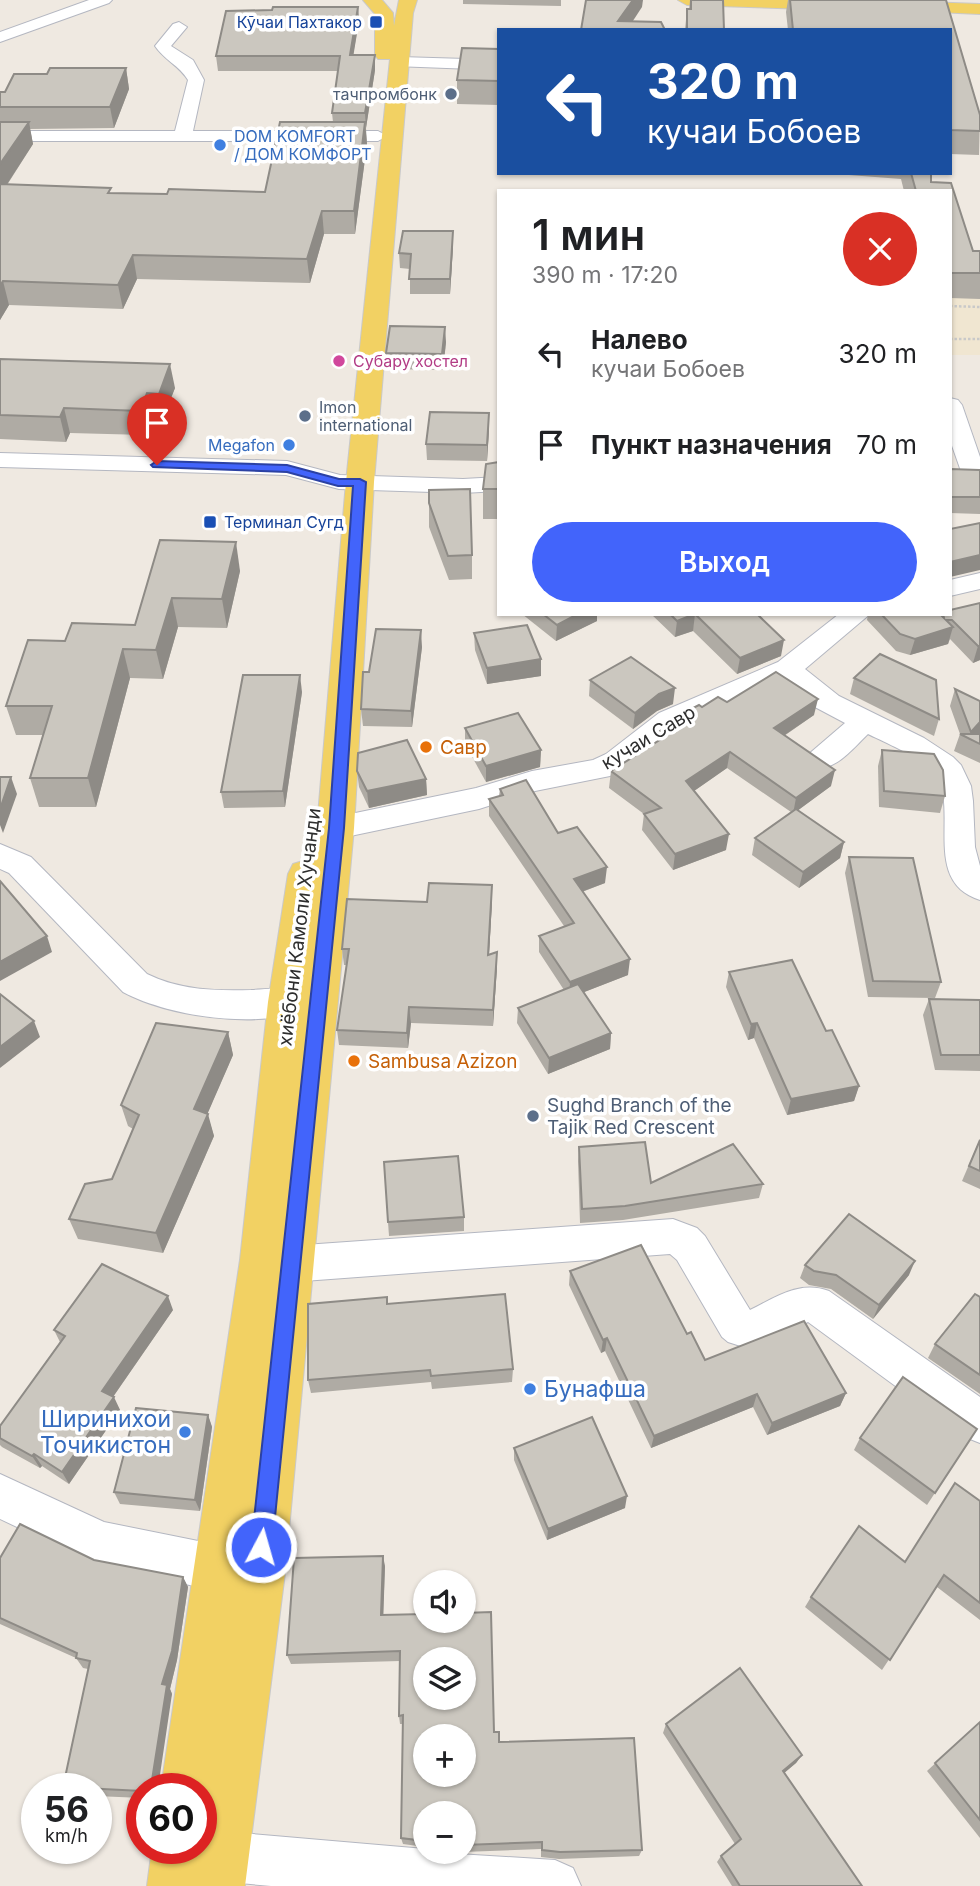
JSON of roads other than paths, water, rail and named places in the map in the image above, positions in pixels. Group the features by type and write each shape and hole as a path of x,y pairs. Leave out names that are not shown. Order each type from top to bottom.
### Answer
{"main road":[{"path":"372,0 384,13 393,62"},
{"path":"378,0 401,0"},
{"path":"198,1869 259,1573 336,828 349,482 393,62 408,0"},
{"path":"687,0 854,5"},
{"path":"882,6 980,9"},
{"name":"хиёбони Камоли Хучанди","path":"191,1773 263,1260 288,1002 312,833 349,482 378,136 393,62"}],"street":[{"path":"0,37 104,0"},
{"path":"179,27 163,46 167,52 187,64 196,80 183,135"},
{"path":"393,62 497,65"},
{"path":"0,136 378,136"},
{"path":"952,413 968,477"},
{"path":"0,460 287,468 349,482 463,486 497,484"},
{"name":"кучаи Савр","path":"336,828 479,798 532,781 599,769 617,761 670,720 688,710 788,668 854,616"},
{"path":"788,668 827,702 934,757 950,771 955,789 961,863 970,879 980,888"},
{"path":"821,760 864,722"},
{"path":"0,855 20,865 135,983 150,993 168,998 246,1004 288,1002"},
{"path":"290,1264 673,1236 683,1240 691,1248 736,1324 742,1329 750,1330 803,1304 815,1304 980,1422"},
{"path":"0,1496 100,1544 218,1568"},
{"path":"198,1869 555,1886"}],"place":[{"name":"Кӯчаи Пахтакор","path":"376,22"},
{"name":"тачпромбонк","path":"451,94"},
{"name":"DOM KOMFORT / ДОМ КОМФОРТ","path":"220,145"},
{"name":"Субару хостел","path":"339,361"},
{"name":"Imon international","path":"305,416"},
{"name":"Megafon","path":"289,445"},
{"name":"Терминал Сугд","path":"210,522"},
{"name":"Савр","path":"426,747"},
{"name":"Sambusa Azizon","path":"354,1061"},
{"name":"Sughd Branch of the Tajik Red Crescent","path":"533,1116"},
{"name":"Бунафша","path":"530,1389"},
{"name":"Ширинихои Точикистон","path":"185,1432"}]}
